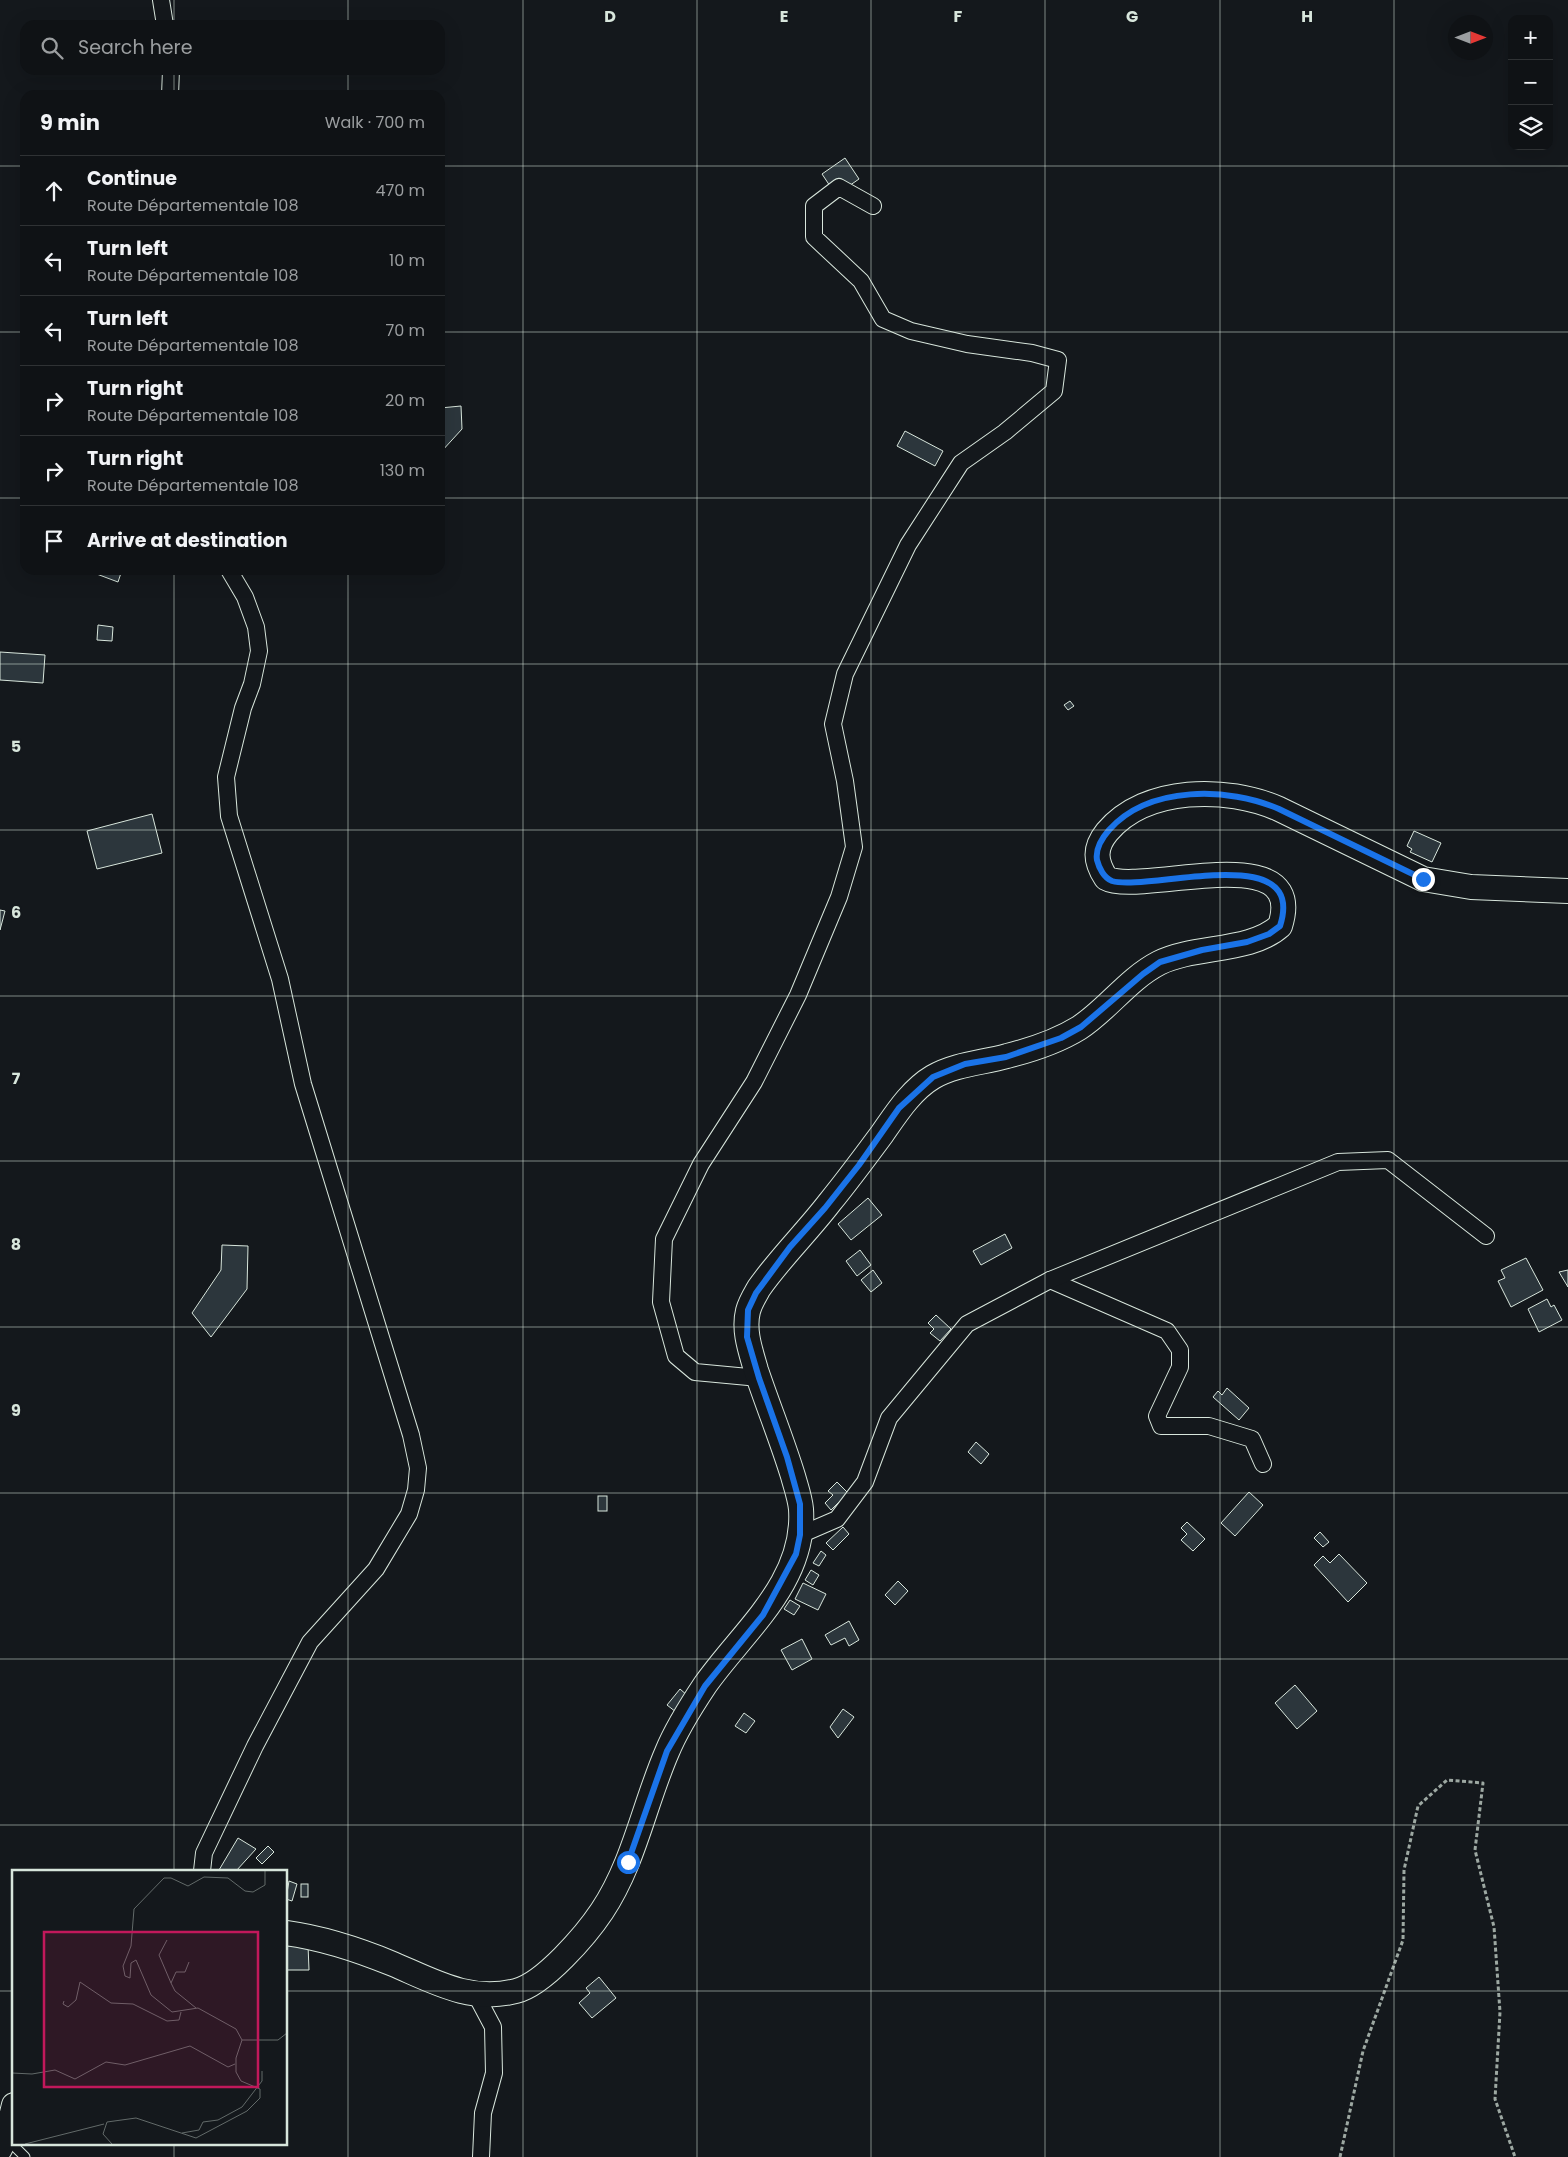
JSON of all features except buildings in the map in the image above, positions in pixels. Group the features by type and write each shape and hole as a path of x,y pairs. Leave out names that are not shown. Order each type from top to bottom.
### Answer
{"main road":[{"path":"288,1933 350,1947 444,1988 476,1995 521,1990 538,1981 584,1935 604,1909 628,1862 667,1751 705,1686 763,1615 796,1554 800,1535 798,1493 751,1352 747,1324 748,1310 756,1293 790,1247 825,1208 853,1172 899,1108 933,1077 965,1064 1006,1057 1061,1038 1081,1027 1143,974 1160,962 1202,950 1247,942 1269,934 1280,926 1284,908 1283,898 1272,885 1255,878 1239,875 1192,875 1121,882 1106,878 1098,862 1098,847 1106,833 1124,817 1144,805 1178,795 1238,796 1263,802 1279,809 1423,879 1471,887 1568,892"},
{"path":"2,2140 12,2111"}],"street":[{"path":"160,0 165,20"},
{"path":"170,90 172,75"},
{"path":"759,1378 695,1372 676,1356 661,1302 664,1240 701,1164 754,1082 798,995 839,897 854,847 845,781 833,724 845,674 908,545 961,463 1005,432 1054,391 1058,360 1032,353 967,344 911,331 883,319 861,281 814,237 814,206 839,187 873,206"},
{"path":"202,1870 204,1853 255,1746 310,1642 376,1569 409,1514 416,1490 418,1468 405,1416 303,1084 280,979 229,816 226,777 243,708 252,684 259,651 254,620 245,597 232,575"},
{"path":"800,1535 837,1519 865,1482 888,1418 967,1324 1050,1280 1338,1162 1388,1160 1486,1236"},
{"path":"1050,1280 1167,1331 1180,1350 1180,1367 1157,1416 1161,1426 1209,1426 1252,1439 1263,1464"},
{"path":"476,1995 493,2027 494,2073 483,2113 481,2157"}],"lane":[{"path":"2,2140 25,2157"}],"path":[{"path":"1340,2157 1363,2050 1403,1940 1404,1870 1418,1806 1446,1780 1483,1783 1475,1850 1494,1927 1500,2012 1495,2099 1515,2157"}],"route":[{"path":"628,1862 667,1751 680,1727 705,1686 763,1615 796,1554 801,1519 798,1493 747,1337 748,1310 756,1293 790,1247 825,1208 859,1165 899,1108 933,1077 965,1064 1006,1057 1061,1038 1081,1027 1143,974 1160,962 1202,950 1247,942 1275,931 1283,920 1283,898 1272,885 1255,878 1239,875 1192,875 1121,882 1110,880 1106,878 1098,862 1098,847 1102,838 1124,817 1144,805 1162,799 1178,795 1238,796 1263,802 1279,809 1423,879"}]}
